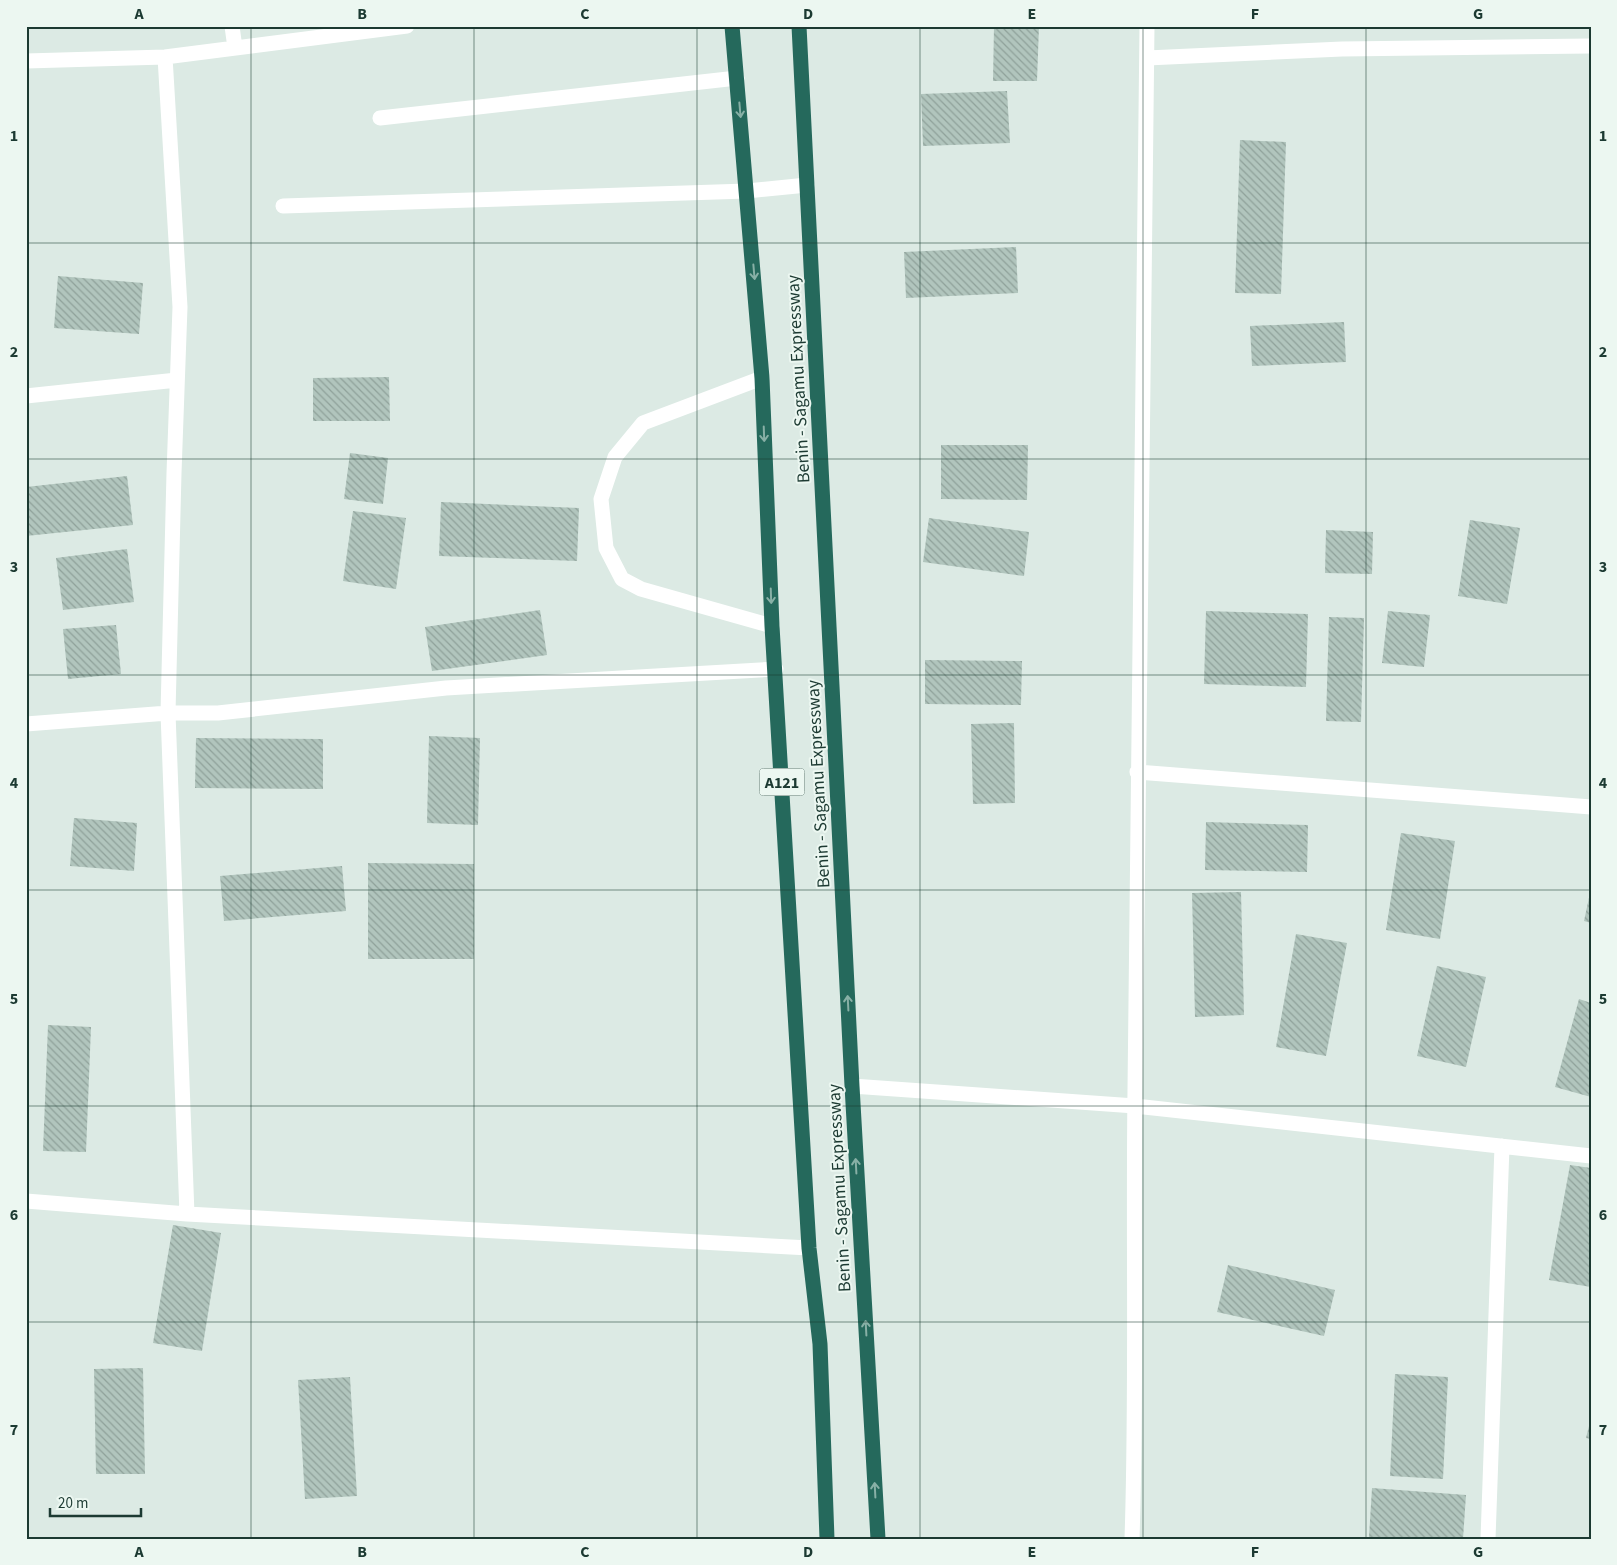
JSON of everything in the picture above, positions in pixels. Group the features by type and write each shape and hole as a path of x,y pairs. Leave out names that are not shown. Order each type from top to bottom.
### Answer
{"highway":[{"name":"A121","path":"732,26 762,378 772,626 809,1248 820,1344 827,1539"},
{"name":"Benin - Sagamu Expressway","path":"799,26 852,1086 878,1539"}],"street":[{"path":"232,26 235,48"},
{"path":"26,61 165,57 407,26"},
{"path":"1132,1539 1135,1444 1137,772 1147,26"},
{"path":"1147,58 1342,49 1591,46"},
{"path":"165,57 180,308 168,713 187,1214"},
{"path":"380,118 737,78"},
{"path":"283,206 747,191 807,185"},
{"path":"762,378 643,423 615,457 601,499 606,548 622,579 641,589 772,626"},
{"path":"26,396 177,380"},
{"path":"26,724 168,713 218,712 446,688 776,669"},
{"path":"1137,772 1591,807"},
{"path":"852,1086 1135,1106 1591,1156"},
{"path":"1488,1539 1502,1146"},
{"path":"26,1201 187,1214 809,1248"}],"building":[{"path":"994,26 1039,26 1037,81 993,81"},
{"path":"1007,91 1010,143 923,146 921,94"},
{"path":"1240,140 1286,142 1281,294 1235,293"},
{"path":"1016,247 1018,293 906,298 904,252"},
{"path":"58,276 143,283 139,334 54,328"},
{"path":"1344,322 1346,362 1252,366 1250,326"},
{"path":"389,377 390,421 313,421 313,378"},
{"path":"941,445 1028,445 1027,500 941,499"},
{"path":"350,453 388,458 383,504 344,499"},
{"path":"127,476 133,525 26,536 26,487"},
{"path":"441,502 579,508 577,561 439,556"},
{"path":"353,511 406,518 396,589 343,581"},
{"path":"929,518 1029,532 1024,576 923,562"},
{"path":"1470,520 1520,528 1507,604 1458,596"},
{"path":"1326,530 1373,532 1372,574 1325,573"},
{"path":"127,549 134,602 63,610 56,558"},
{"path":"540,610 547,655 432,671 425,627"},
{"path":"1206,611 1308,614 1306,687 1204,684"},
{"path":"1388,611 1430,615 1424,667 1382,663"},
{"path":"1329,617 1364,618 1361,722 1326,721"},
{"path":"116,625 121,674 68,679 63,629"},
{"path":"925,660 1022,661 1021,705 925,704"},
{"path":"1014,723 1015,803 973,804 971,724"},
{"path":"429,736 480,738 478,825 427,823"},
{"path":"196,738 323,739 323,789 195,788"},
{"path":"74,818 137,823 134,871 70,866"},
{"path":"1206,822 1308,825 1307,872 1205,870"},
{"path":"1401,833 1455,841 1440,939 1386,930"},
{"path":"368,863 474,864 474,959 368,959"},
{"path":"342,866 346,911 224,921 220,876"},
{"path":"1241,892 1244,1015 1195,1017 1192,893"},
{"path":"1591,893 1591,923 1584,921"},
{"path":"1296,934 1347,943 1326,1056 1276,1047"},
{"path":"1437,966 1486,977 1466,1067 1417,1056"},
{"path":"1579,999 1591,1003 1591,1097 1555,1087"},
{"path":"48,1025 91,1027 86,1152 43,1151"},
{"path":"1570,1165 1591,1168 1591,1287 1549,1280"},
{"path":"173,1225 221,1233 202,1351 153,1343"},
{"path":"1228,1265 1335,1290 1324,1336 1217,1312"},
{"path":"143,1368 145,1474 96,1474 94,1369"},
{"path":"1395,1374 1448,1377 1443,1479 1390,1476"},
{"path":"350,1377 357,1496 305,1499 298,1380"},
{"path":"1591,1422 1591,1439 1586,1438"},
{"path":"1372,1488 1466,1495 1463,1539 1369,1537"}]}
